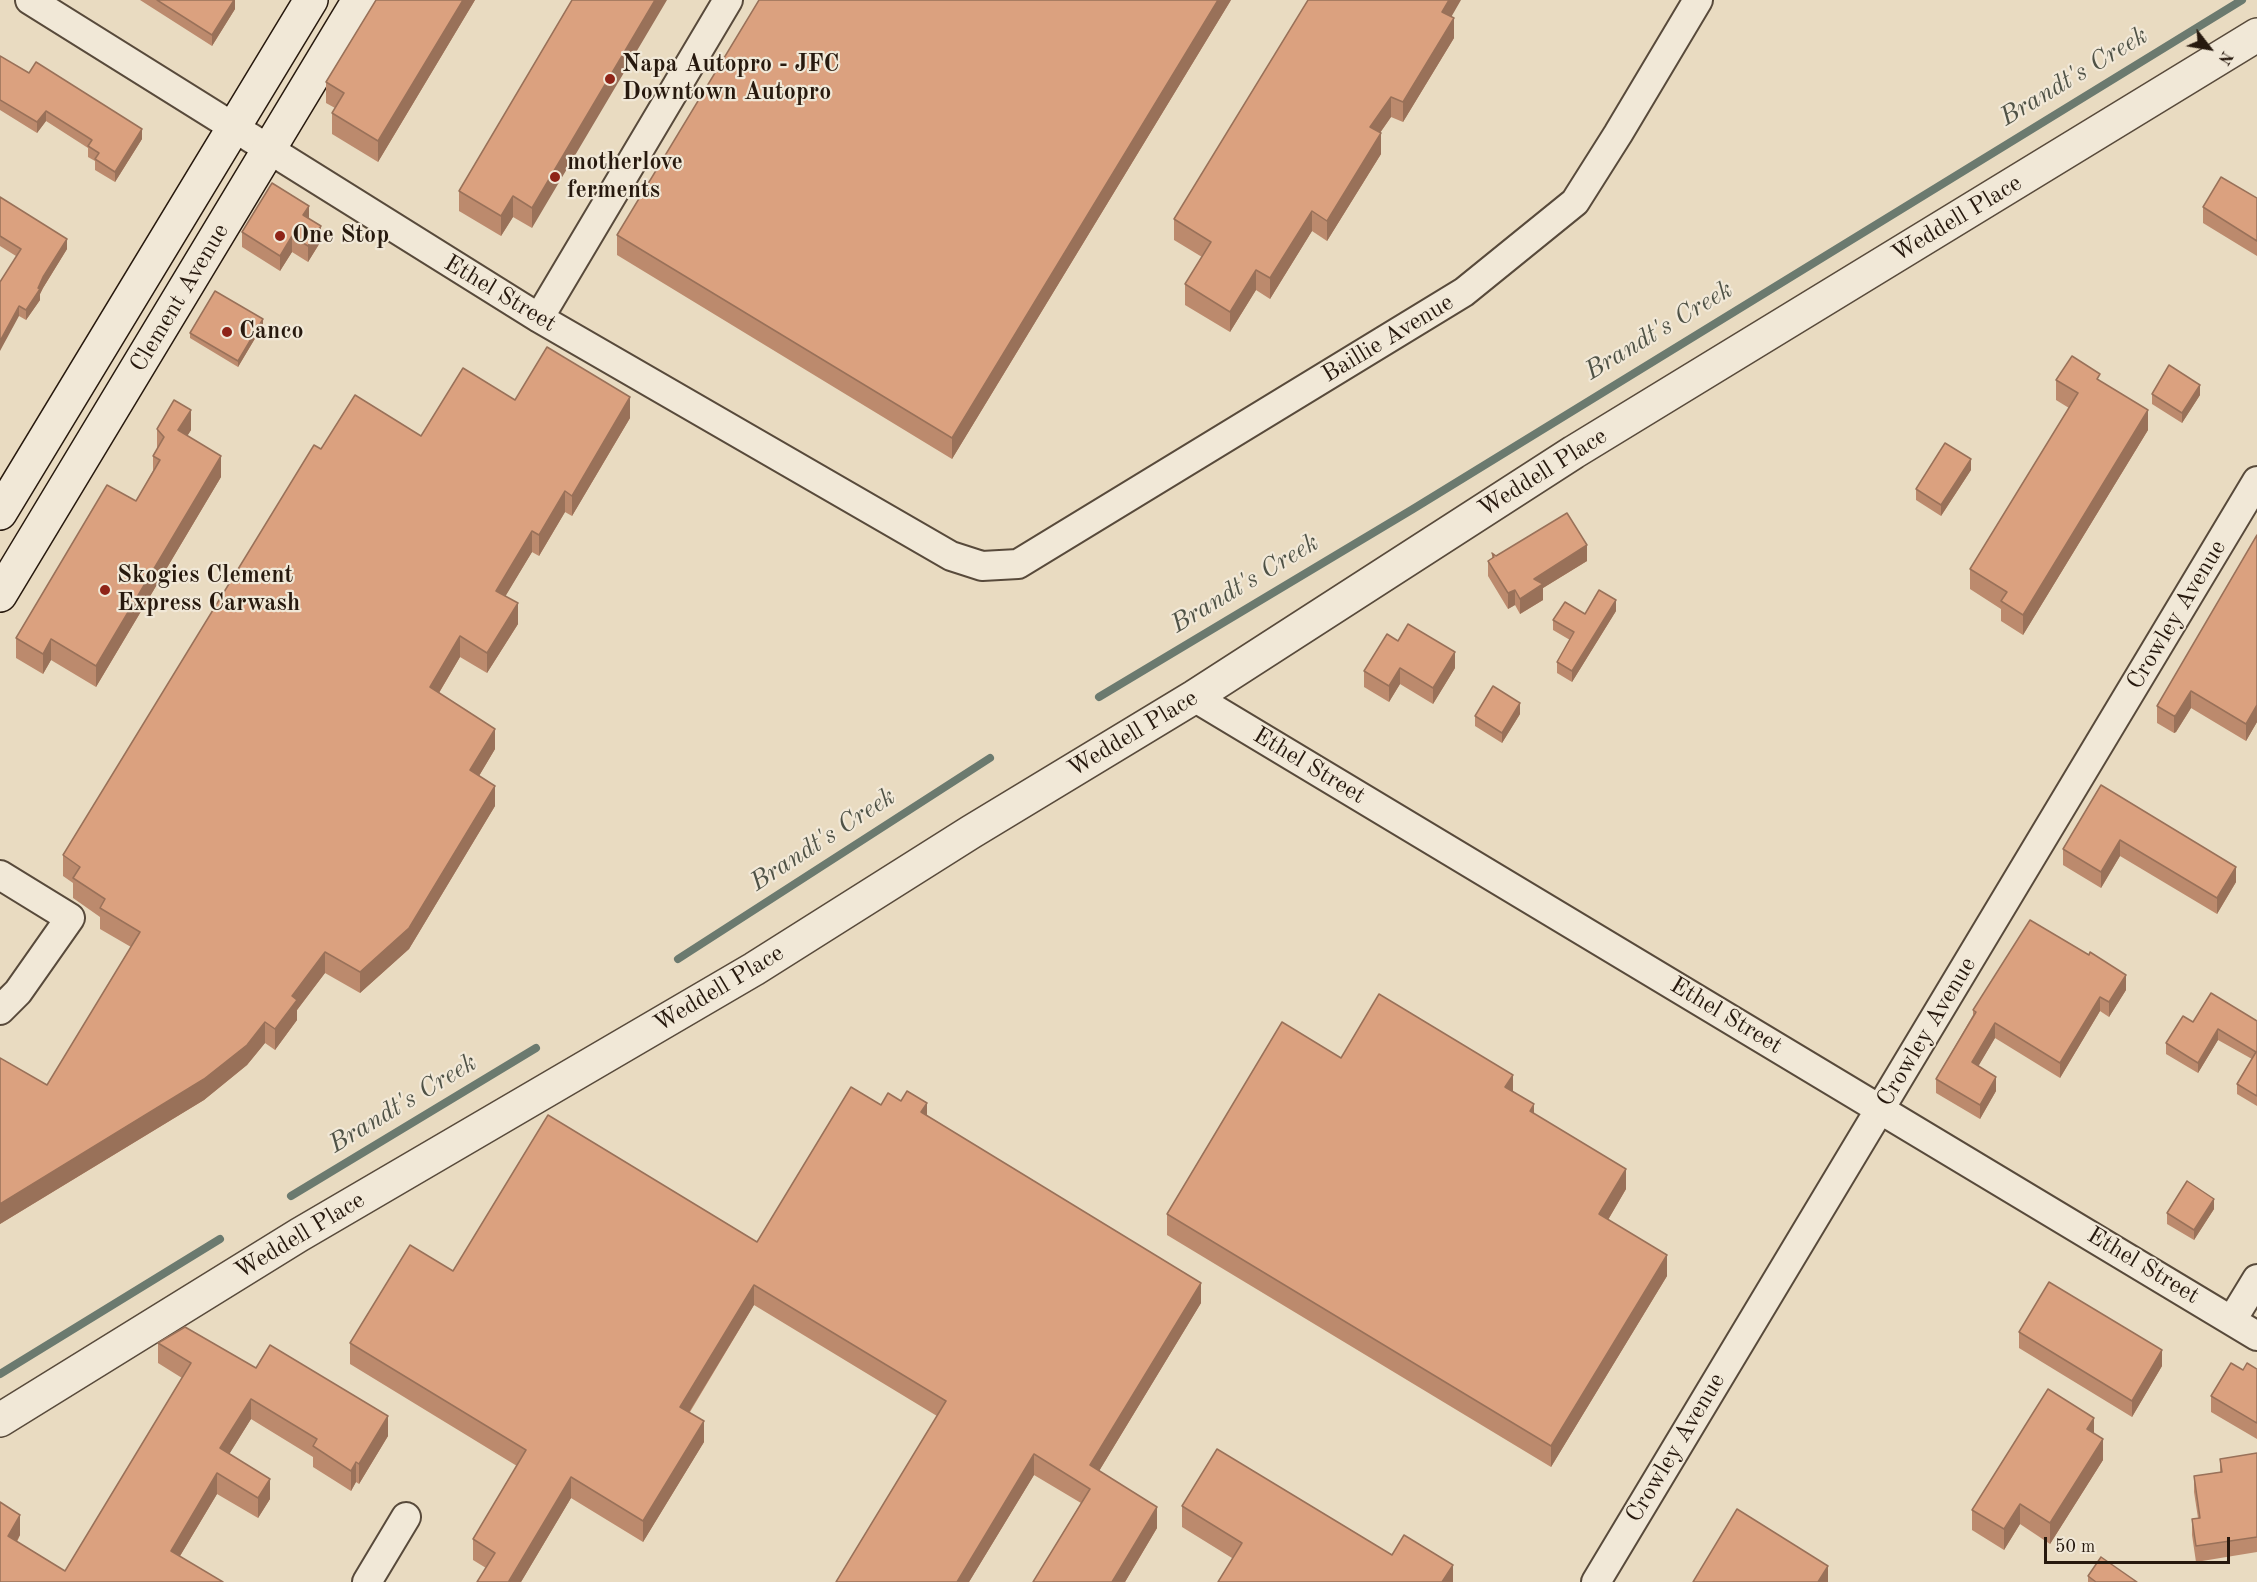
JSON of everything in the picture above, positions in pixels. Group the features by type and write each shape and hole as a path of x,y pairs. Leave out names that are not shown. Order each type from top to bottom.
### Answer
{"street":[{"name":"Ethel Street","path":"30,0 538,318 951,556 982,566"},
{"name":"Clement Avenue","path":"0,513 311,0"},
{"name":"Clement Avenue","path":"0,595 359,0"},
{"path":"538,318 728,0"},
{"name":"Baillie Avenue","path":"982,566 1018,564 1464,292 1575,202 1698,0"},
{"name":"Weddell Place","path":"0,1420 299,1235 754,969 970,832 1194,698 1574,452 2257,35"},
{"name":"Crowley Avenue","path":"1596,1582 2257,481"},
{"name":"Ethel Street","path":"1194,698 1881,1108 2257,1336"},
{"path":"0,875 70,918 18,992 0,1010"},
{"path":"2232,1320 2257,1280"},
{"path":"367,1582 406,1517"}],"building":[{"path":"157,0 234,0 212,35"},
{"path":"376,0 463,0 378,141 332,113 344,93 326,82"},
{"path":"572,0 655,0 532,208 513,196 501,216 459,191"},
{"path":"759,0 1218,0 952,438 617,235"},
{"path":"1308,0 1449,0 1442,12 1454,18 1403,102 1391,97 1370,127 1381,133 1327,221 1312,211 1270,278 1256,270 1230,312 1185,284 1211,242 1174,219"},
{"path":"0,56 29,73 36,62 142,129 115,172 95,159 99,153 88,146 92,140 46,111 37,122 0,100"},
{"path":"2221,177 2257,198 2257,241 2203,207"},
{"name":"One Stop","path":"272,183 309,206 303,215 321,226 308,246 292,236 280,256 242,232"},
{"path":"0,197 67,239 43,277 38,288 40,289 26,310 19,306 0,341 0,282 21,249 0,236"},
{"path":"215,291 263,319 238,361 190,333"},
{"path":"547,347 630,397 572,496 565,491 539,535 532,531 496,591 518,603 487,653 460,636 430,687 495,729 470,770 495,786 409,928 360,972 325,952 292,996 297,1000 275,1029 265,1022 247,1045 204,1079 0,1204 0,1058 47,1085 140,932 100,908 105,899 73,878 80,867 63,855 314,445 321,449 355,395 421,436 463,368 515,400"},
{"path":"2072,356 2100,374 2097,379 2148,410 2023,615 2001,601 2007,592 1970,569 2078,393 2056,380"},
{"path":"2169,365 2200,385 2182,413 2152,394"},
{"name":"Skogies Clement Express Carwash","path":"174,400 191,410 178,430 221,456 96,666 51,639 43,654 16,638 107,485 136,501 160,460 153,456 164,437 157,429"},
{"path":"1945,443 1971,459 1941,505 1916,489"},
{"path":"1567,513 1587,545 1534,579 1543,584 1520,599 1515,590 1508,593 1488,561 1494,557 1492,553 1496,556"},
{"path":"2257,535 2257,705 2246,724 2191,691 2174,716 2157,706"},
{"path":"1599,590 1616,600 1572,671 1557,662 1574,632 1553,620 1565,602 1585,614"},
{"path":"1408,624 1455,652 1433,688 1400,668 1389,686 1364,671 1387,634 1398,641"},
{"path":"1493,686 1520,703 1502,733 1475,716"},
{"path":"2101,785 2236,867 2217,898 2120,840 2101,872 2063,849"},
{"path":"2030,920 2089,955 2090,952 2126,975 2109,1002 2100,997 2060,1063 1995,1023 1972,1062 1996,1077 1980,1105 1936,1079 1976,1012 1973,1010"},
{"path":"2211,993 2257,1021 2257,1096 2237,1084 2256,1052 2218,1029 2198,1063 2166,1043 2183,1016 2193,1022"},
{"path":"1379,994 1513,1075 1505,1087 1534,1104 1530,1111 1626,1169 1599,1214 1667,1255 1551,1446 1167,1214 1282,1022 1341,1058"},
{"path":"851,1087 881,1105 888,1093 901,1101 907,1091 927,1103 921,1112 1201,1283 1090,1465 1157,1507 1112,1582 1033,1582 1090,1489 1034,1454 957,1582 836,1582 946,1401 754,1285 680,1407 704,1421 643,1521 571,1477 510,1582 477,1582 495,1553 473,1539 526,1450 350,1343 410,1245 453,1271 548,1115 757,1242"},
{"path":"2187,1181 2214,1199 2194,1230 2167,1213"},
{"path":"2049,1282 2162,1350 2132,1401 2019,1332"},
{"path":"185,1327 256,1368 270,1345 388,1416 359,1464 356,1462 351,1471 313,1446 317,1439 251,1399 220,1448 270,1479 258,1498 217,1473 171,1551 223,1582 0,1582 0,1502 20,1515 8,1536 65,1571 191,1363 158,1343"},
{"path":"2231,1363 2243,1370 2247,1363 2257,1369 2257,1423 2211,1396"},
{"path":"2048,1389 2094,1418 2087,1429 2103,1439 2050,1523 2020,1504 2004,1529 1972,1510"},
{"path":"1217,1449 1392,1555 1404,1535 1453,1565 1442,1582 1218,1582 1242,1543 1182,1506"},
{"path":"2257,1453 2257,1537 2196,1546 2192,1519 2200,1518 2194,1476 2222,1472 2220,1459"},
{"path":"1737,1509 1828,1566 1818,1582 1693,1582"},
{"path":"2101,1557 2137,1582 2096,1582 2088,1576"}],"waterway":[{"name":"Brandt's Creek","path":"1099,697 1413,509 2242,0"},
{"name":"Brandt's Creek","path":"678,959 990,758"},
{"name":"Brandt's Creek","path":"291,1196 536,1048"},
{"name":"Brandt's Creek","path":"0,1374 220,1239"}],"place":[{"name":"Napa Autopro - JFC Downtown Autopro","path":"610,79"},
{"name":"motherlove ferments","path":"555,177"},
{"name":"One Stop","path":"280,236"},
{"name":"Canco","path":"227,332"},
{"name":"Skogies Clement Express Carwash","path":"105,590"}]}
